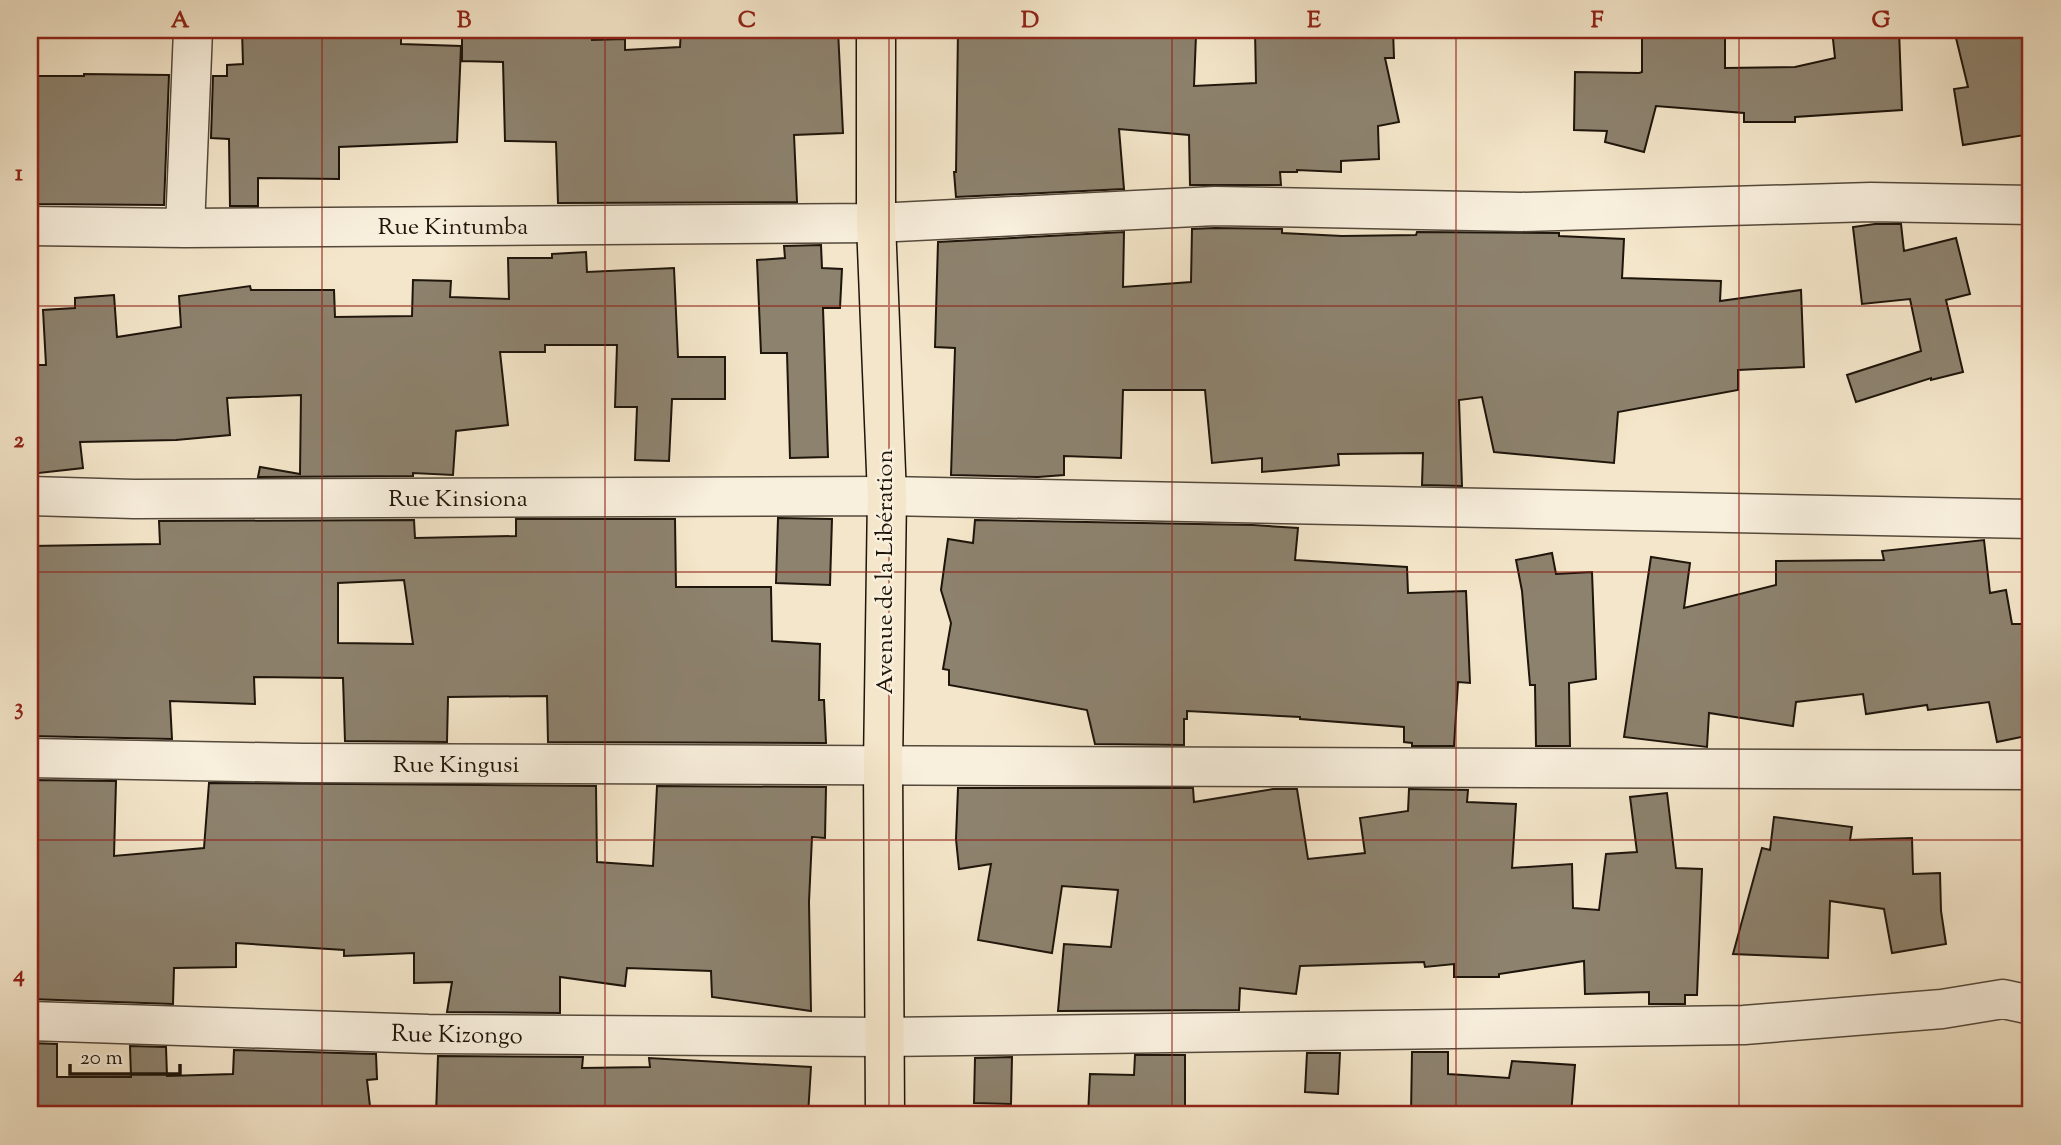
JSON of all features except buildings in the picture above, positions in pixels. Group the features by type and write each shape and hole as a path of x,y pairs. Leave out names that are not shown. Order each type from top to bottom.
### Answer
{"highway":[{"name":"Avenue de la Libération","path":"876,30 876,223 887,496 883,766 885,1115"}],"street":[{"path":"185,228 193,30"},
{"name":"Rue Kintumba","path":"30,226 185,228 876,223 1215,206 1521,212 1871,202 2031,205"},
{"name":"Rue Kinsiona","path":"30,496 134,499 887,496 2031,519"},
{"name":"Rue Kingusi","path":"30,758 303,763 2031,770"},
{"name":"Rue Kizongo","path":"30,1021 428,1034 884,1037 1744,1025 1942,1009 2003,999 2031,1005"}]}
